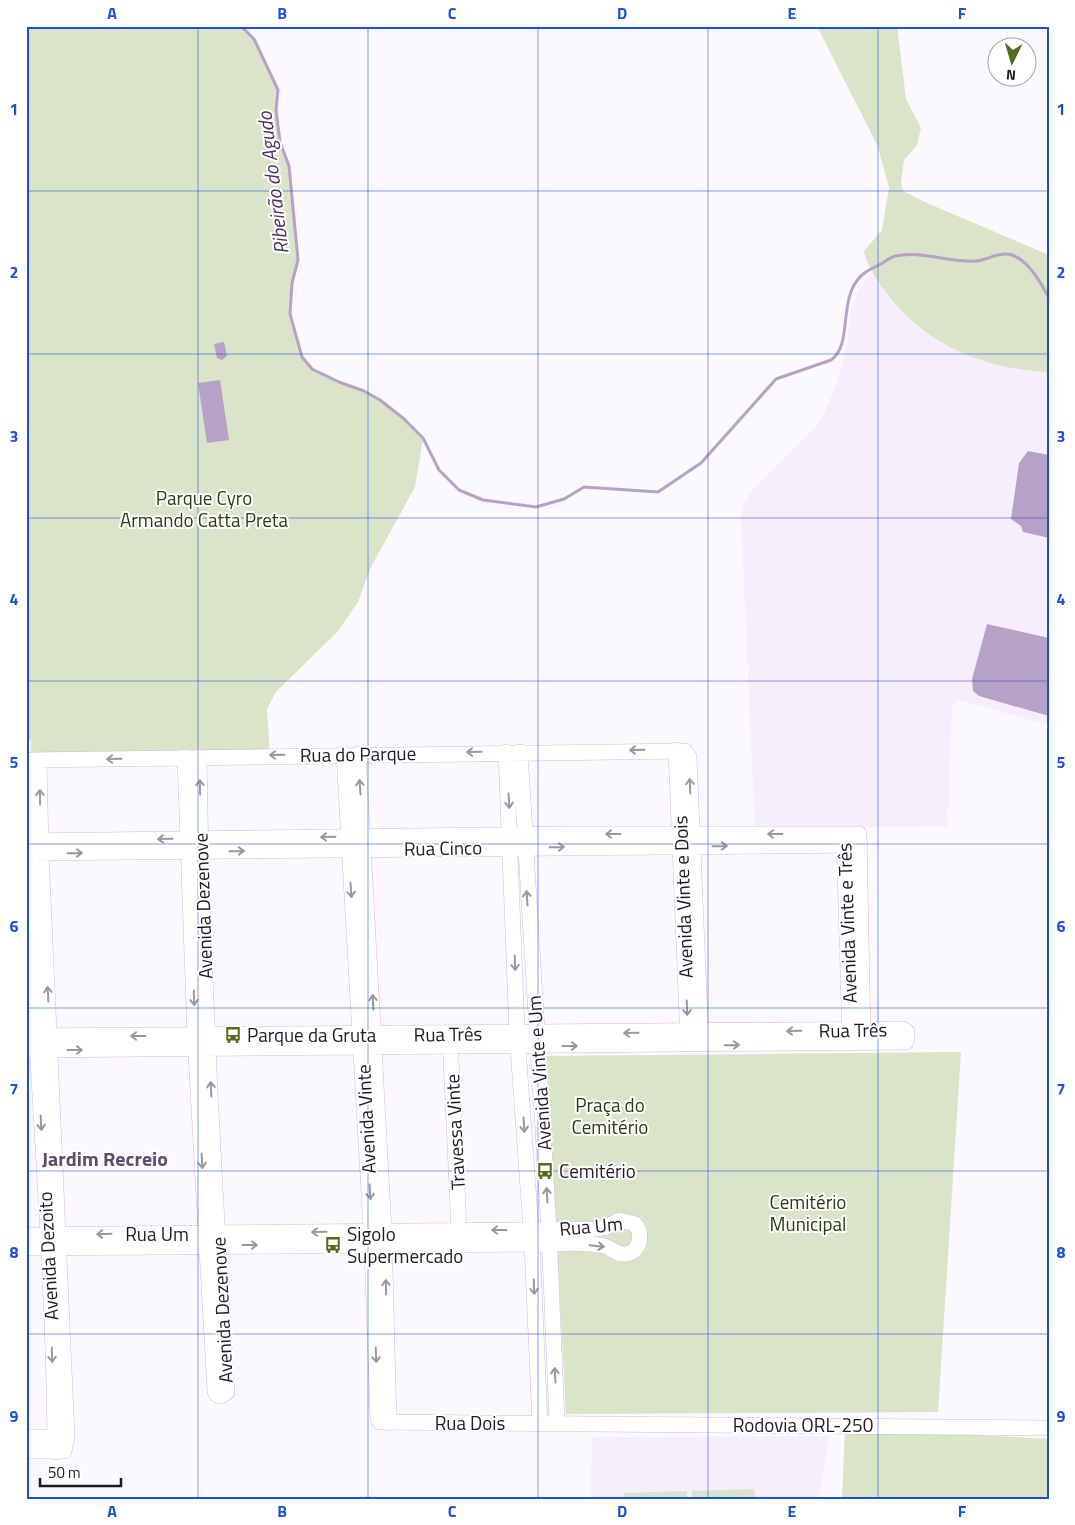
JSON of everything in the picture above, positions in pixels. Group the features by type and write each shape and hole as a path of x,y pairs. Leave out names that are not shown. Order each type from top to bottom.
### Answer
{"street":[{"name":"Rua do Parque","path":"35,760 681,750"},
{"name":"Avenida Vinte e Dois","path":"681,750 689,757 687,840 695,1039"},
{"name":"Avenida Vinte e Um","path":"513,752 517,841 518,1040 532,1237 540,1424"},
{"name":"Avenida Vinte","path":"351,754 364,843 368,1041 378,1238 378,1419 386,1423"},
{"name":"Avenida Vinte","path":"351,754 348,843 368,1041"},
{"name":"Avenida Dezenove","path":"192,757 202,1042 212,1239 214,1391 217,1395 221,1396 227,1392 212,1239"},
{"name":"Avenida Dezoito","path":"35,760 31,847 40,974 38,1043 46,1093 61,1443"},
{"name":"Rua Cinco","path":"31,847 852,839"},
{"name":"Avenida Vinte e Três","path":"852,839 857,1036"},
{"name":"Avenida Vinte e Um","path":"517,841 537,1040 549,1237 557,1424"},
{"name":"Rua Três","path":"38,1043 695,1039 857,1036"},
{"name":"Travessa Vinte","path":"450,1041 459,1230"},
{"name":"Rua Um","path":"26,1248 53,1242 549,1237 605,1246 617,1253 626,1254 638,1246 640,1238 639,1229 634,1224 625,1220 595,1229 549,1237"},
{"name":"Rua Um","path":"378,1238 459,1230 532,1237"},
{"name":"Rua Um","path":"26,1236 53,1242"},
{"name":"Rua Dois","path":"386,1423 557,1424"},
{"name":"Rodovia ORL-250","path":"557,1424 1049,1428"},
{"path":"26,1438 61,1443"},
{"path":"26,1451 61,1443"}],"shaded area":[{"path":"896,260 1049,315 1049,725 959,700 952,704 948,826 865,827 861,833 755,834 741,516 743,506 754,488 820,422 837,384 848,340 850,313 858,290 867,279"},
{"path":"224,342 227,356 222,360 217,358 214,344"},
{"path":"220,380 229,440 207,443 198,383"},
{"path":"1028,451 1049,455 1049,538 1023,532 1021,526 1011,519 1019,463"},
{"path":"987,624 1049,638 1049,716 979,696 973,691 972,679"},
{"path":"829,1436 819,1499 591,1499 592,1437"}],"green space":[{"name":"Parque Cyro Armando Catta Preta","path":"26,26 240,26 254,39 277,90 276,111 280,142 288,166 297,260 292,283 290,314 302,357 313,369 379,400 403,418 423,439 415,487 371,567 358,602 338,631 276,692 267,709 270,755 31,760 31,740 26,739"},
{"path":"817,26 897,26 906,99 921,128 917,145 904,160 901,183 903,191 1049,255 1049,372 1001,366 957,351 937,340 918,326 901,310 875,277 867,262 864,251 882,230 889,188 878,147"},
{"name":"Cemitério Municipal","path":"961,1052 938,1412 566,1414 547,1056"},
{"path":"845,1428 1049,1439 1049,1499 842,1499"},
{"path":"754,1489 755,1499 692,1499 692,1491"},
{"path":"687,1491 687,1499 624,1499 624,1493"}],"waterway":[{"name":"Ribeirão do Agudo","path":"241,26 254,39 278,90 276,110 280,142 289,166 298,260 292,283 290,314 302,357 312,369 364,391 380,400 403,418 423,438 439,470 459,490 483,500 536,507 564,499 584,487 658,492 701,463 776,379 831,360 838,353 842,344 849,297 853,286 864,273 894,257 925,255 976,261 1003,254 1012,255 1029,267 1049,298"}],"place":[{"name":"Parque da Gruta","path":"233,1035"},
{"name":"Cemitério","path":"545,1171"},
{"name":"Sigolo Supermercado","path":"333,1245"}],"district":[{"name":"Jardim Recreio","path":"105,1159"}],"park label":[{"name":"Praça do Cemitério","path":"610,1116"}]}
